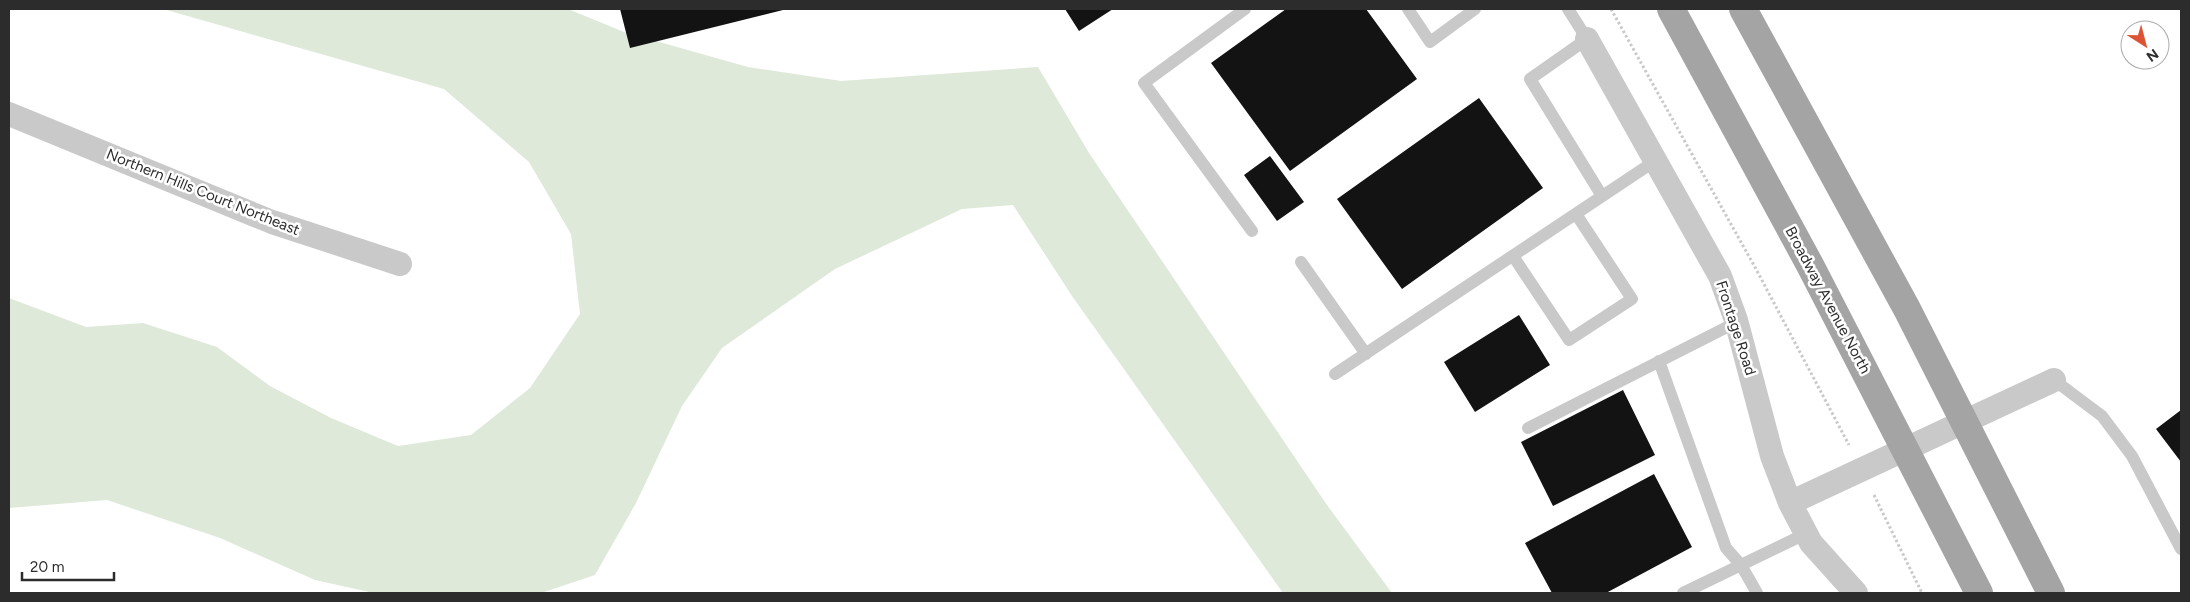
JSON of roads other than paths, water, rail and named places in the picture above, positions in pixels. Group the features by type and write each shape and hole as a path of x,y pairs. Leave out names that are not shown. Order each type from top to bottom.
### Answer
{"main road":[{"name":"Broadway Avenue North","path":"1671,9 1810,265 1979,593"},
{"path":"1744,9 1898,292 1966,422 2050,593"}],"street":[{"name":"Frontage Road","path":"1587,40 1720,276 1737,322 1772,456 1790,503 1805,534 1856,593"},
{"name":"Northern Hills Court Northeast","path":"9,114 272,222 400,264"},
{"path":"1790,503 2054,380"}],"lane":[{"path":"1246,9 1144,83 1252,231"},
{"path":"1408,9 1430,42 1476,9"},
{"path":"1568,9 1587,40 1530,80 1602,196"},
{"path":"1335,374 1655,160"},
{"path":"1513,256 1569,340 1632,299 1576,214"},
{"path":"1301,262 1366,354"},
{"path":"1528,428 1737,322"},
{"path":"1659,361 1726,548 1741,566 1757,593"},
{"path":"2054,380 2102,416 2132,456 2181,549"},
{"path":"1684,593 1805,534"}]}
